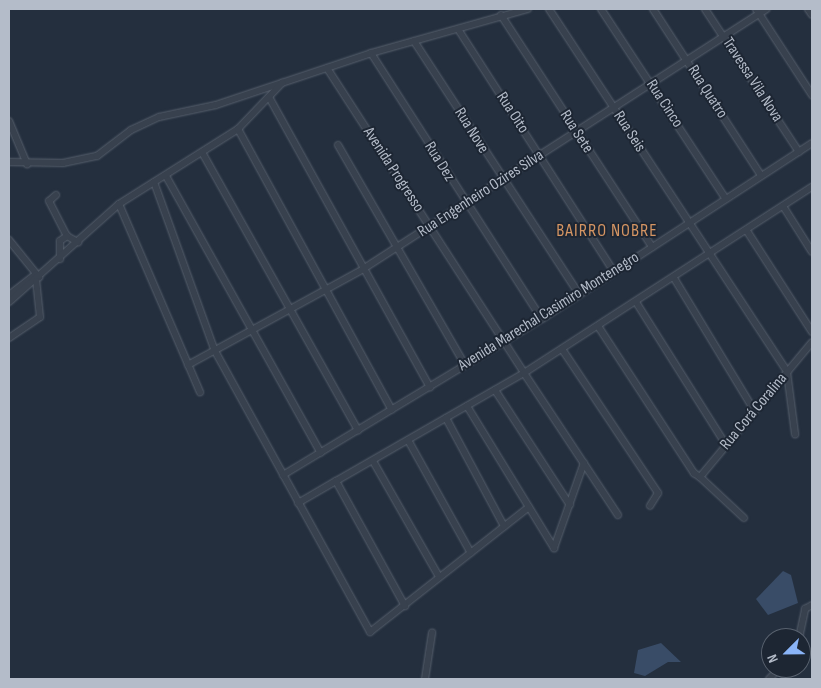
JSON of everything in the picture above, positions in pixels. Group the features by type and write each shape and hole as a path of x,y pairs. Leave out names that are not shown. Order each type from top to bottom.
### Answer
{"street":[{"path":"9,162 28,164 97,156 141,124 283,82 371,53 458,29 503,13 528,9"},
{"name":"Rua Seis","path":"549,9 787,372"},
{"name":"Rua Cinco","path":"601,9 726,199"},
{"name":"Rua Quatro","path":"653,9 761,176"},
{"name":"Travessa Vila Nova","path":"705,9 799,152"},
{"name":"Rua Engenheiro Ozires Silva","path":"188,365 397,249 724,37 758,11 766,9"},
{"path":"808,9 812,15"},
{"path":"758,11 812,95"},
{"name":"Rua Sete","path":"503,13 576,132 652,247"},
{"name":"Rua Oito","path":"458,29 614,272"},
{"name":"Rua Nove","path":"414,42 503,181 579,294"},
{"name":"Rua Dez","path":"371,53 466,204 542,319"},
{"name":"Avenida Progresso","path":"327,68 618,515"},
{"path":"9,302 60,259 119,204 203,154 238,129 283,82"},
{"path":"269,97 430,387"},
{"path":"9,121 28,164"},
{"path":"238,129 392,410"},
{"name":"Avenida Marechal Casimiro Montenegro","path":"283,475 542,319 812,143"},
{"path":"338,144 465,365"},
{"path":"203,154 358,430"},
{"path":"166,176 320,453"},
{"path":"154,182 215,351 370,632 405,606 438,575 471,553 529,507"},
{"path":"298,503 524,373 674,278 812,187"},
{"path":"56,195 49,201 67,236 78,242"},
{"path":"119,204 200,392"},
{"path":"783,206 812,252"},
{"path":"747,230 812,332"},
{"path":"60,259 60,241 67,236"},
{"path":"9,240 11,248 37,277 40,317 9,338"},
{"path":"9,295 37,277"},
{"path":"674,278 754,410"},
{"path":"636,302 726,445"},
{"path":"598,326 697,475 744,518"},
{"name":"Rua Corá Coralina","path":"697,475 726,445 812,342"},
{"path":"562,349 658,493 650,506"},
{"path":"787,372 795,434"},
{"path":"495,390 570,505"},
{"path":"467,406 554,548 584,463"},
{"path":"446,418 504,526"},
{"path":"408,440 471,553"},
{"path":"372,460 438,575"},
{"path":"336,481 405,606"},
{"path":"801,628 805,609 812,605"},
{"path":"426,679 432,633"}],"water":[{"path":"783,571 791,575 798,603 768,615 756,599"},
{"path":"661,643 681,662 668,662 645,676 634,673 638,650"}],"district":[{"name":"BAIRRO NOBRE","path":"607,231"}]}
